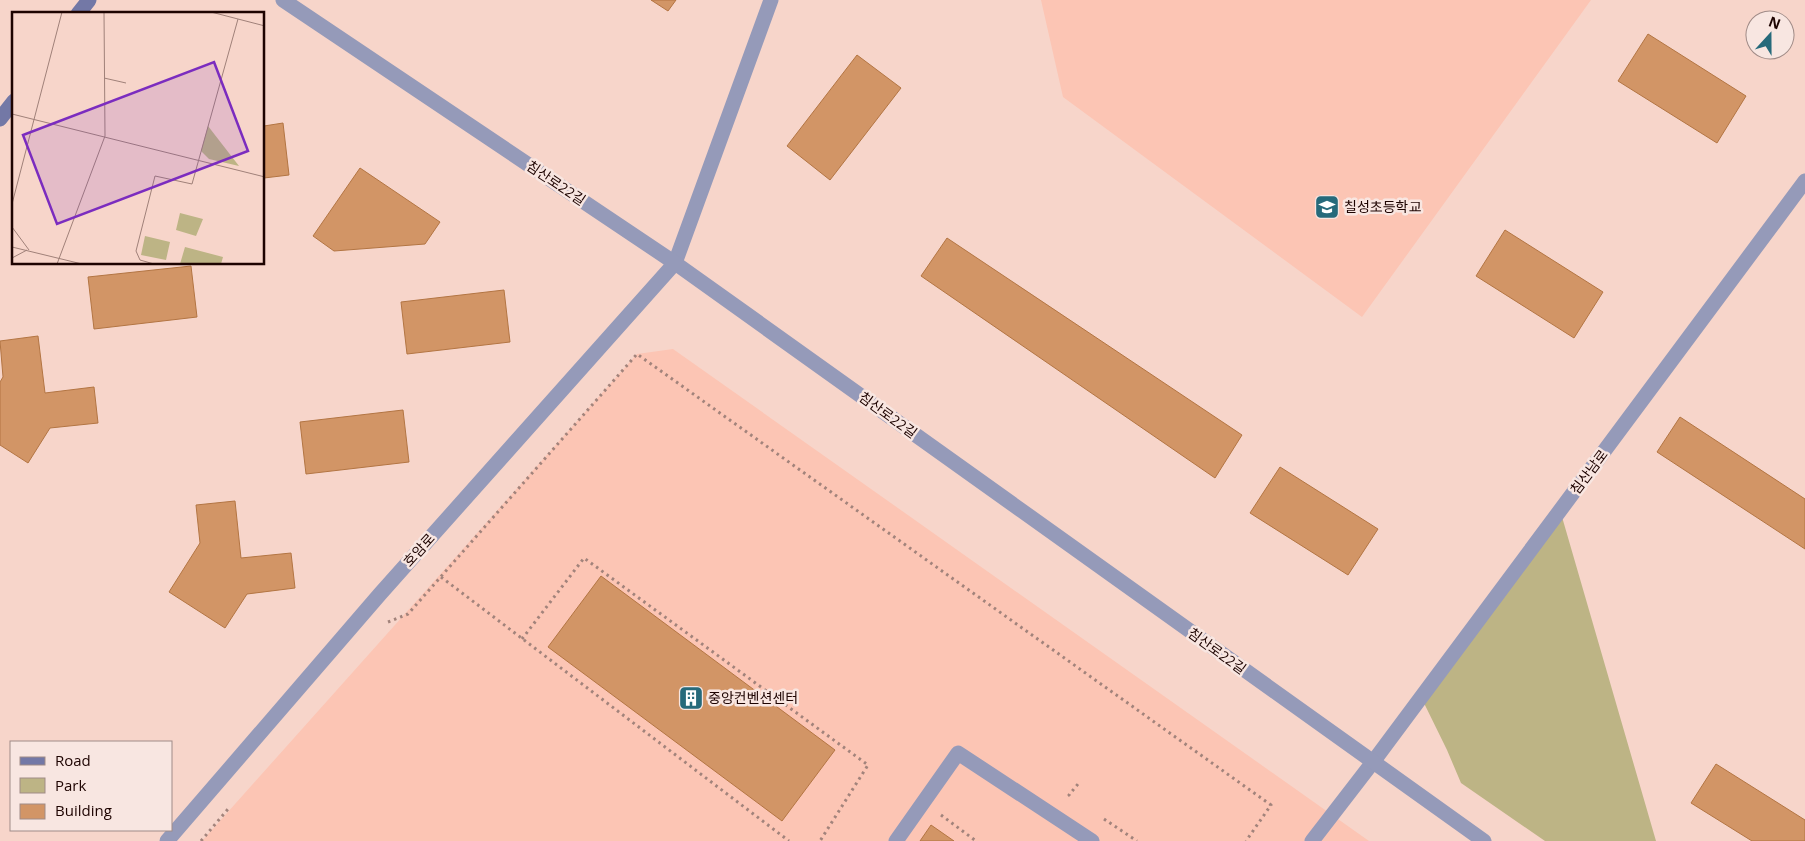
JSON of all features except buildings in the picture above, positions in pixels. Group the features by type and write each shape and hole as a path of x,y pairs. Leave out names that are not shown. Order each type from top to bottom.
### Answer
{"main road":[{"path":"80,12 89,0"},
{"path":"0,119 12,104"}],"street":[{"name":"침산로22길","path":"283,0 675,263 1484,841"},
{"path":"675,263 771,0"},
{"name":"침산남로","path":"1312,841 1373,762 1805,181"},
{"name":"호암로","path":"166,841 380,594 675,263"},
{"path":"896,841 958,753 1092,841"}],"path":[{"path":"384,624 408,614 637,354 1271,805 1246,841"},
{"path":"522,639 584,558 868,765 820,841"},
{"path":"440,577 789,841"},
{"path":"1076,800 1068,795 1078,784"},
{"path":"201,841 233,804"},
{"path":"940,814 976,841"},
{"path":"1099,816 1137,841"}],"shaded area":[{"name":"칠성초등학교","path":"1041,0 1591,0 1362,317 1063,97"},
{"path":"673,349 1369,841 202,841 637,354"}],"green space":[{"path":"1560,510 1656,841 1545,841 1461,783 1421,697"}],"place":[{"name":"칠성초등학교","path":"1327,207"},
{"name":"중앙컨벤션센터","path":"691,698"}]}
